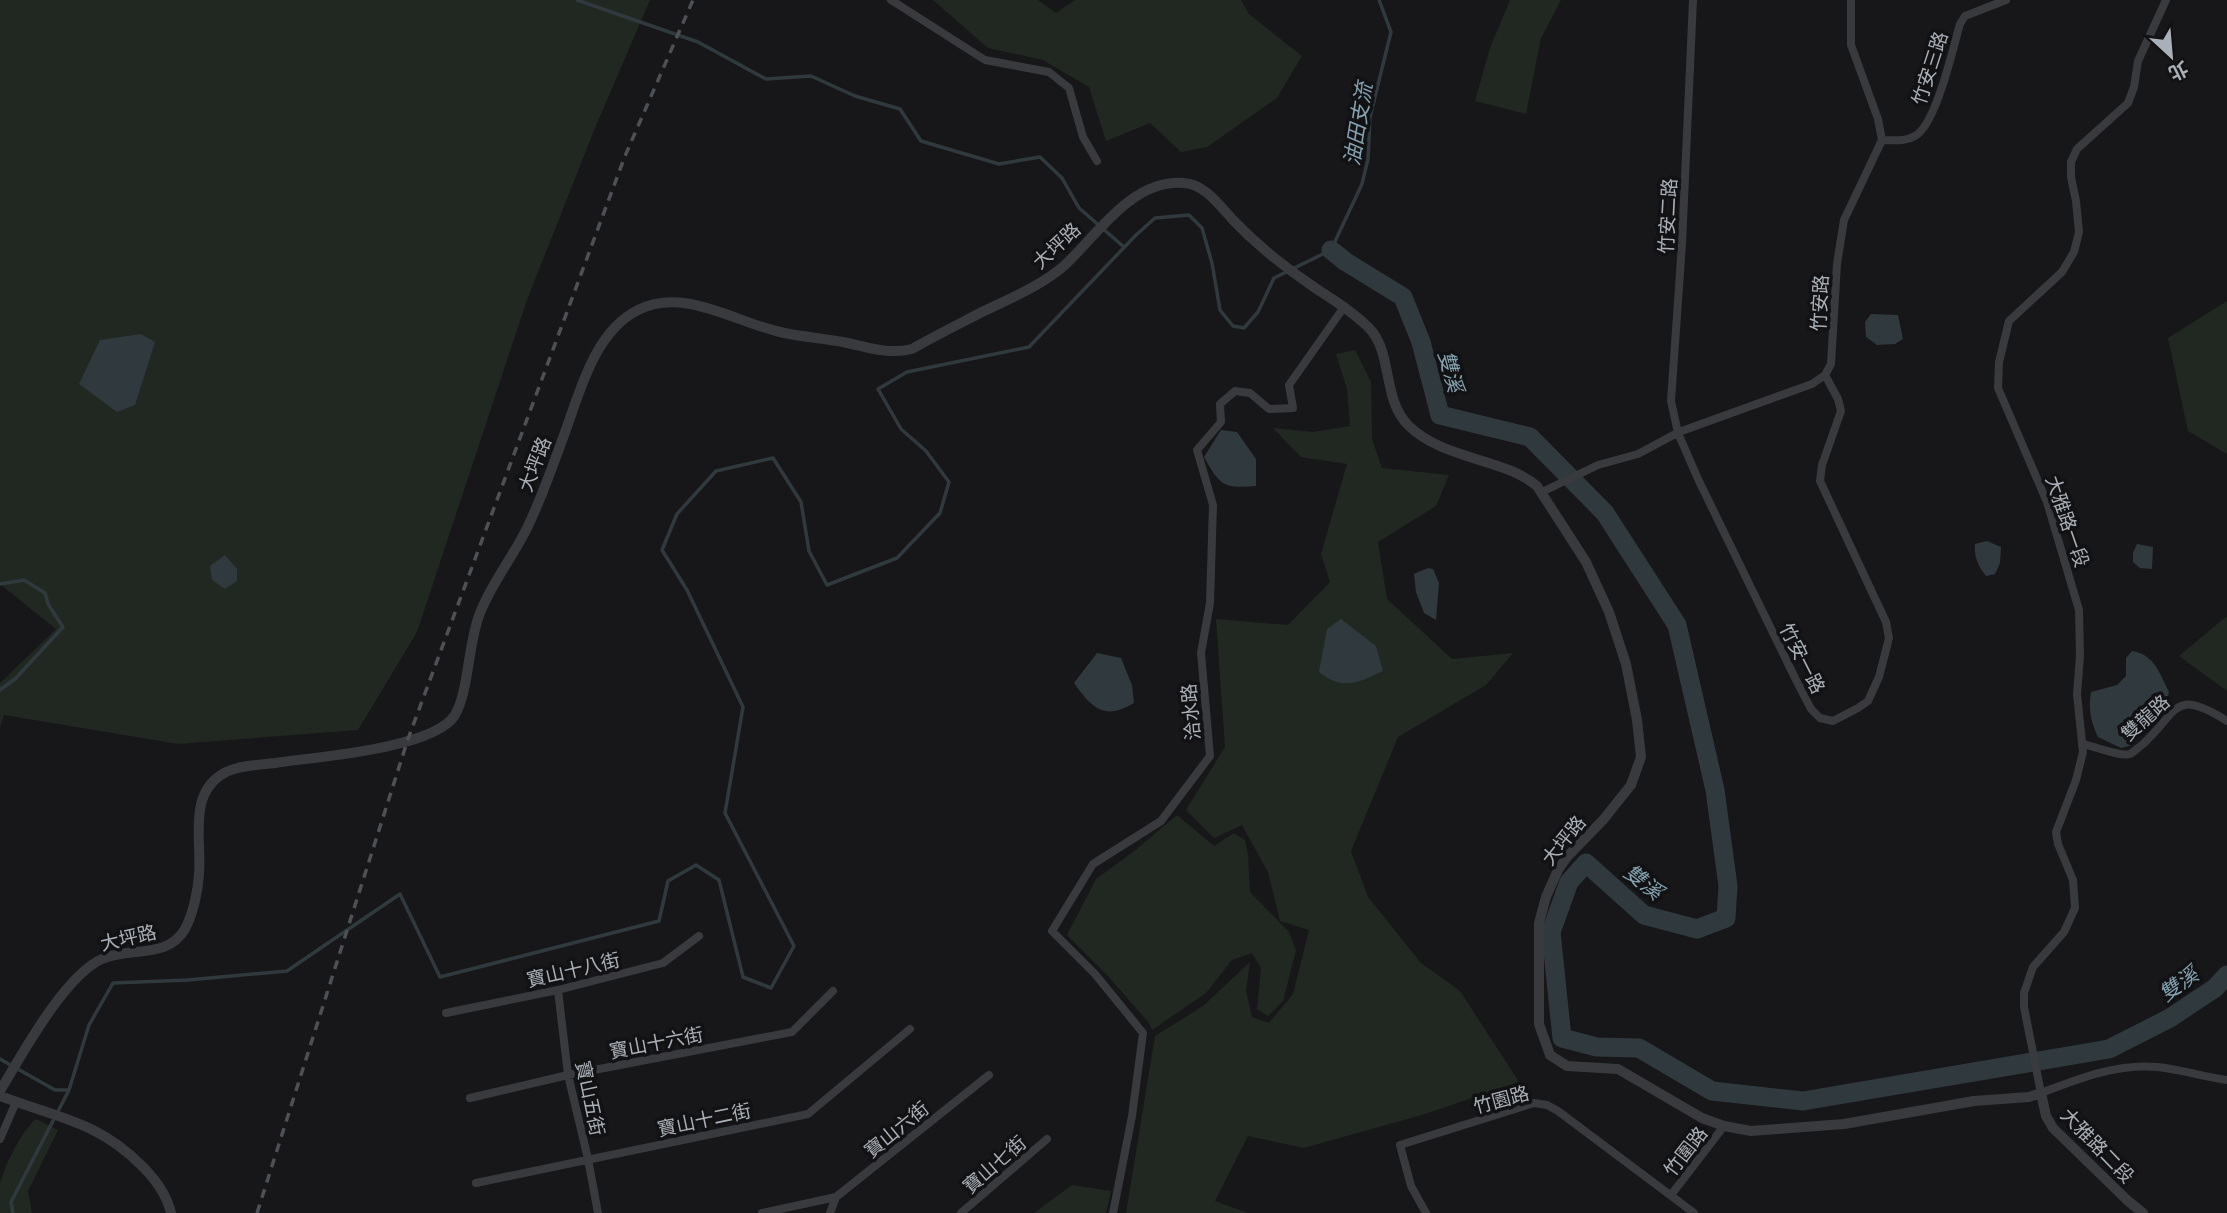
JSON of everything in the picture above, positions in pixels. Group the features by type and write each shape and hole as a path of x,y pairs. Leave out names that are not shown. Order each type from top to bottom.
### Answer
{"street":[{"path":"891,0 985,60 1048,72 1069,88 1083,137 1097,161"},
{"name":"竹安二路","path":"1678,433 1671,401 1682,244 1693,0"},
{"path":"1851,0 1851,45 1878,119 1882,140"},
{"name":"竹安三路","path":"1882,140 1905,140 1918,135 1926,125 1937,100 1960,24 1965,16 2006,0"},
{"name":"大雅路一段","path":"2041,1093 2024,1007 2027,980 2041,957 2064,932 2075,908 2073,880 2057,844 2056,832 2081,766 2082,744 2077,694 2079,610 2047,502 1998,388 1999,362 2009,321 2062,272 2074,252 2079,225 2071,162 2077,149 2128,103 2134,87 2138,61 2166,0"},
{"name":"竹安路","path":"1825,375 1831,364 1837,264 1844,220 1882,140"},
{"name":"大坪路","path":"0,1094 48,1013 82,971 112,955 165,947 180,936 190,917 199,878 198,816 201,803 214,781 224,773 248,766 392,745 426,736 447,724 460,702 480,612 527,529 588,373 606,340 624,319 639,309 655,304 679,302 777,332 892,353 912,349 1034,287 1065,265 1108,219 1127,203 1168,184 1185,183 1212,197 1263,248 1371,330 1377,339 1393,400 1412,430 1453,452 1527,477 1542,492 1586,562 1608,612 1626,664 1641,757 1631,785 1567,857 1546,897 1539,923 1539,1024 1550,1055 1559,1063 1581,1068 1618,1069 1702,1118 1751,1131 1819,1127 1974,1101 2029,1097 2041,1093"},
{"name":"洽水路","path":"1113,1213 1132,1116 1143,1033 1095,974 1052,931 1093,864 1161,821 1210,756 1201,653 1210,603 1213,505 1197,450 1221,422 1220,404 1235,391 1250,393 1269,409 1293,408 1289,385 1344,307"},
{"path":"1542,492 1598,465 1637,454 1678,433 1812,384 1825,375"},
{"name":"竹安一路","path":"1678,433 1704,492 1811,709 1820,718 1833,720 1868,701 1879,677 1889,638 1886,622 1820,481 1822,465 1841,411 1838,399 1825,375"},
{"name":"雙龍路","path":"2082,744 2118,754 2131,754 2146,742 2171,710 2183,705 2196,705 2227,721"},
{"name":"寶山十八街","path":"446,1013 663,963 699,936"},
{"name":"寶山五街","path":"558,989 568,1075 588,1159 597,1213"},
{"name":"寶山十六街","path":"470,1098 568,1075 792,1032 833,991"},
{"name":"寶山十二街","path":"477,1183 808,1114 910,1030"},
{"path":"2041,1093 2094,1073 2140,1067 2167,1068 2227,1080"},
{"name":"寶山六街","path":"836,1197 989,1074"},
{"name":"大雅路二段","path":"2041,1093 2046,1116 2053,1128 2127,1201 2143,1213"},
{"path":"0,1094 96,1130 128,1152 153,1177 171,1213"},
{"path":"0,1139 16,1102"},
{"name":"竹園路","path":"1426,1213 1410,1186 1400,1145 1534,1103 1548,1105 1558,1111 1694,1213"},
{"name":"竹圍路","path":"1671,1195 1724,1126"},
{"name":"寶山七街","path":"961,1213 1047,1139"},
{"path":"762,1213 836,1197"},
{"path":"830,1213 836,1197"}],"shaded area":[{"path":"0,0 650,0 595,128 527,300 417,632 358,730 178,744 4,715 0,727 0,683 56,629 0,584"},
{"path":"933,0 1038,0 1056,13 1075,0 1241,0 1249,14 1302,56 1277,98 1207,147 1181,152 1150,123 1106,141 1089,87 1043,60 988,48"},
{"path":"1510,0 1561,0 1541,38 1526,114 1475,101 1490,48"},
{"path":"2227,301 2227,454 2188,431 2168,338"},
{"path":"1871,314 1898,315 1903,339 1895,344 1877,345 1866,337 1865,322"},
{"path":"141,334 155,342 135,405 117,412 79,384 100,340"},
{"path":"1355,350 1371,382 1372,439 1382,468 1449,475 1436,506 1378,542 1387,599 1452,659 1513,653 1486,685 1398,737 1351,851 1368,897 1421,963 1460,991 1519,1082 1425,1114 1304,1148 1248,1136 1215,1201 1248,1213 1126,1213 1155,1036 1203,1006 1250,962 1246,991 1252,1017 1269,1023 1293,994 1309,930 1280,921 1268,872 1242,825 1214,838 1186,810 1225,747 1216,619 1288,625 1330,582 1321,554 1347,464 1301,457 1273,428 1313,432 1350,426 1347,389 1336,354"},
{"path":"1221,430 1237,432 1256,459 1256,486 1229,486 1219,479 1209,466 1204,457"},
{"path":"1987,541 2001,547 2000,563 1995,574 1986,576 1977,561 1975,544"},
{"path":"2137,544 2153,547 2152,569 2140,568 2133,562"},
{"path":"225,555 237,569 237,581 225,589 212,580 210,566"},
{"path":"1428,568 1433,569 1439,583 1436,620 1424,613 1416,592 1414,574"},
{"path":"2227,616 2227,691 2179,656"},
{"path":"1341,619 1376,646 1383,671 1350,683 1335,682 1319,672 1327,629"},
{"path":"2132,651 2151,661 2169,692 2167,700 2133,745 2121,748 2098,737 2091,715 2090,698 2091,692 2117,685 2126,676 2126,658"},
{"path":"1097,653 1121,658 1132,685 1134,703 1114,711 1100,709 1087,699 1074,683"},
{"path":"1177,815 1214,846 1234,833 1245,840 1250,892 1289,932 1296,950 1283,1001 1268,1016 1257,1009 1261,968 1252,953 1232,960 1206,993 1152,1030 1149,1023 1107,975 1067,935 1096,879"},
{"path":"36,1119 58,1130 28,1191 32,1213 0,1213 0,1184 5,1168 14,1149"},
{"path":"1072,1185 1111,1191 1106,1213 1034,1213"}],"waterway":[{"path":"577,0 698,42 766,79 811,76 855,96 900,109 921,141 999,164 1040,157 1062,178 1079,208 1124,247"},
{"name":"油田支流","path":"0,1059 55,1090 69,1090 89,1025 113,983 188,980 287,971 400,894 440,977 659,921 668,881 696,865 719,880 743,977 771,988 794,946 725,813 743,707 687,590 662,550 677,514 716,471 773,458 801,502 809,551 827,585 897,558 940,513 949,482 926,451 901,429 878,389 907,372 1029,347 1155,218 1189,215 1202,228 1212,263 1220,310 1233,326 1244,328 1258,312 1274,278 1331,250 1362,184 1368,159 1370,117 1391,32 1379,0"},
{"name":"雙溪","path":"1331,250 1403,297 1421,342 1440,415 1530,437 1605,513 1677,625 1715,790 1728,886 1726,918 1697,929 1644,915 1586,863 1569,882 1551,932 1562,1038 1597,1047 1639,1048 1712,1091 1803,1101 2109,1049 2170,1018 2215,988 2227,975"},
{"path":"0,584 24,580 45,593 48,604 63,627 16,678 0,690"},
{"path":"13,1213 11,1202 69,1090"}],"railway":[{"path":"257,1213 408,739 625,156 693,0"}]}
